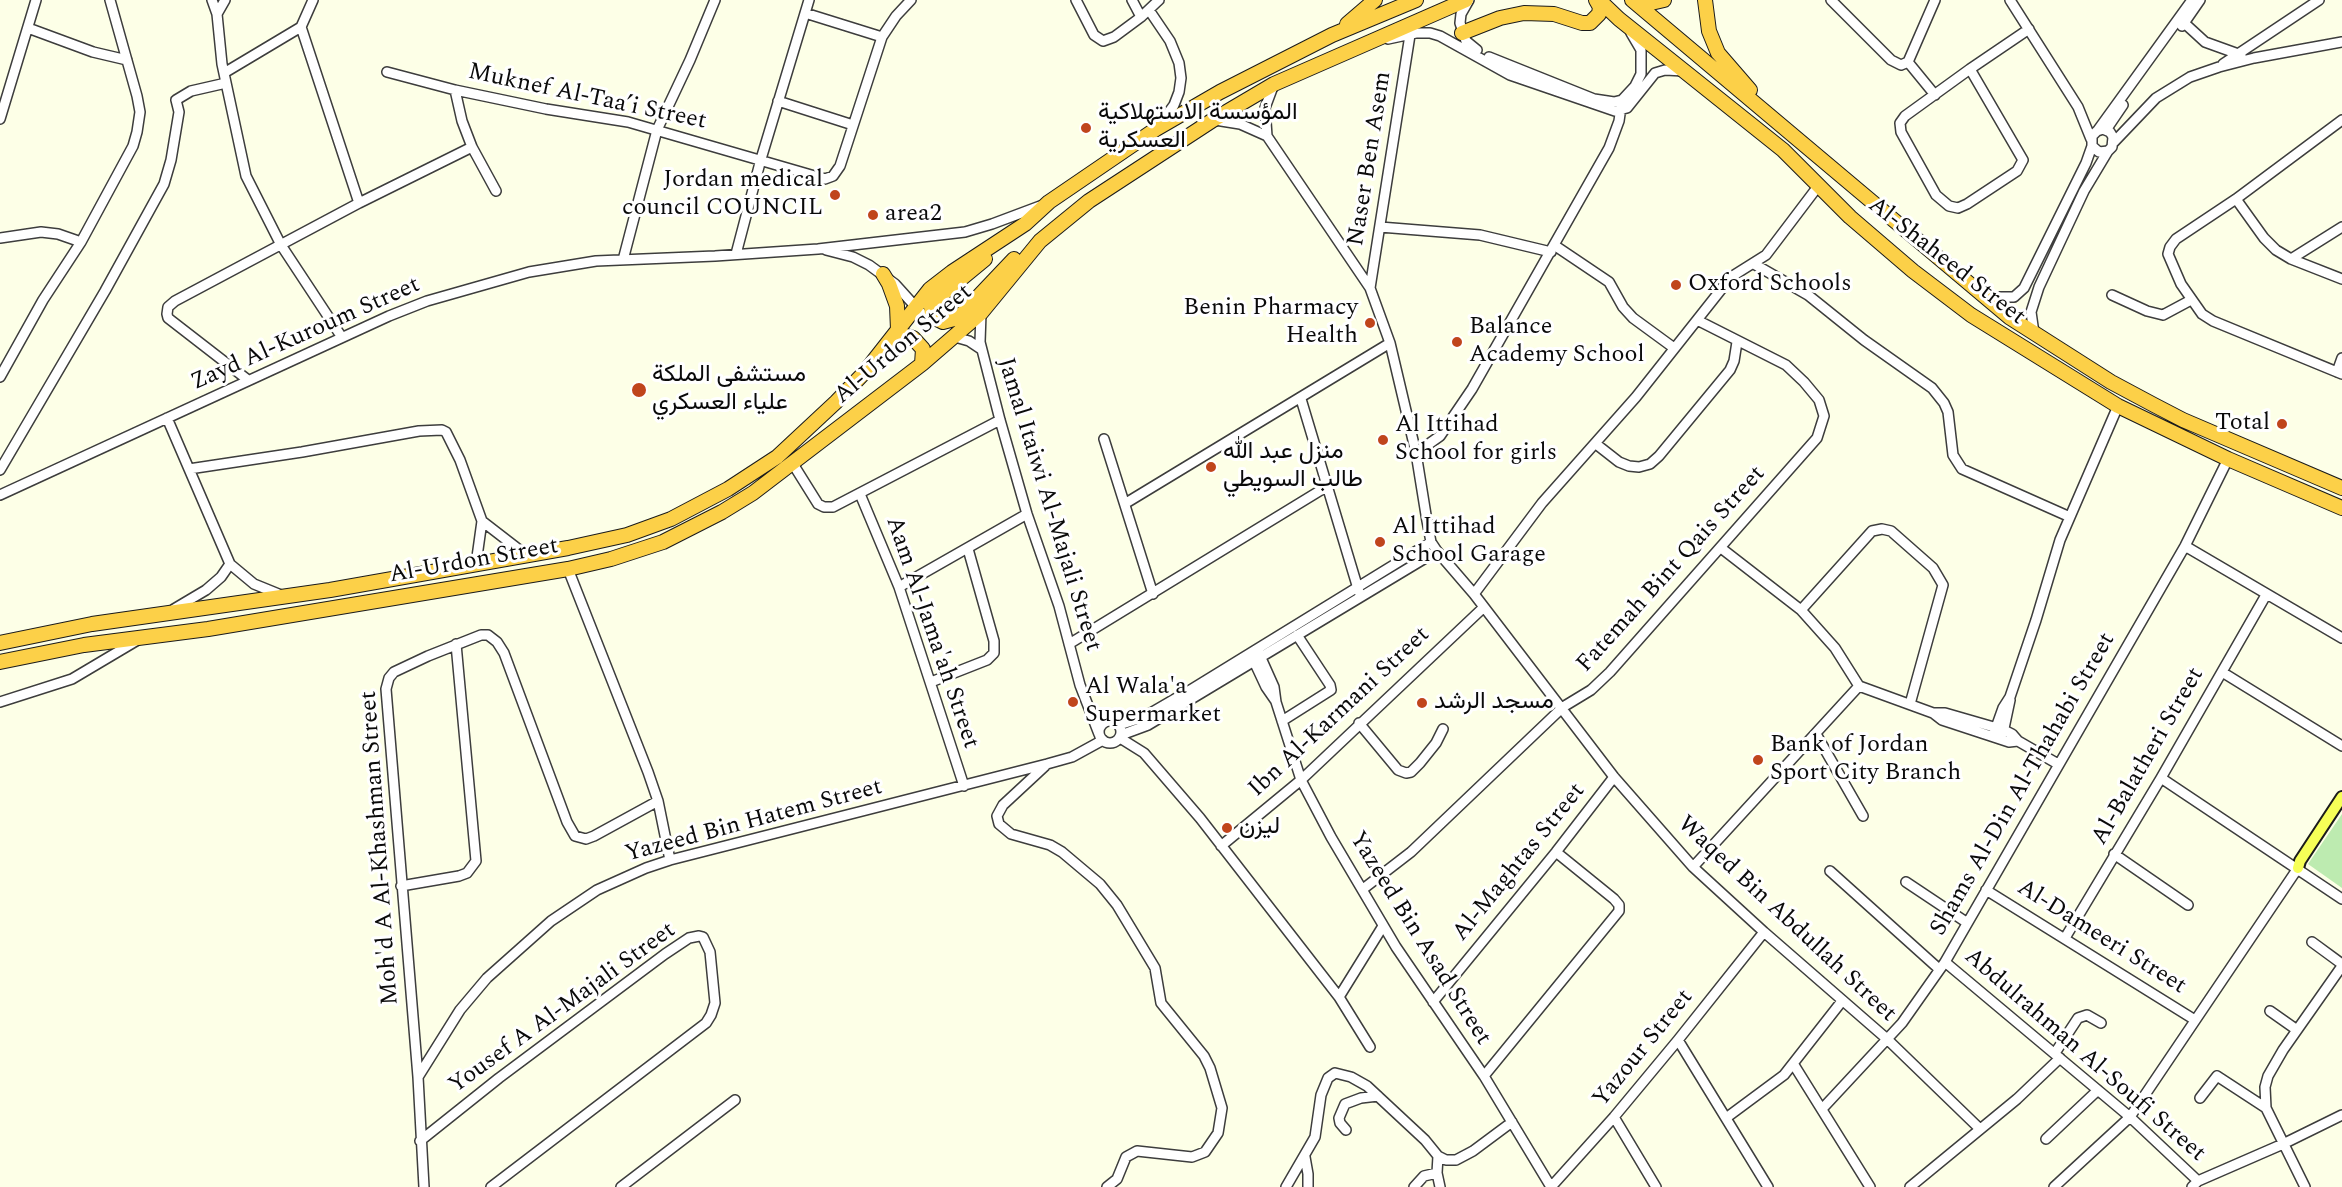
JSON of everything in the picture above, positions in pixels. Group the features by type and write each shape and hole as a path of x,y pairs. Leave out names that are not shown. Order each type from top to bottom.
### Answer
{"highway":[{"path":"1336,33 1375,0"},
{"name":"Al-Urdon Street","path":"0,643 92,624 285,597 609,540 646,529 679,515 728,489 777,457 836,402 941,280 1025,224 1049,202 1156,129 1220,92 1336,33 1416,0"},
{"name":"Al-Urdon Street","path":"0,662 84,645 140,639 376,602 568,568 611,559 663,542 723,512 793,464 922,364 981,313 1040,241 1089,201 1213,120 1274,84 1468,0"},
{"path":"1458,37 1500,18 1524,13 1554,14 1582,23 1590,23 1595,21 1599,14 1600,8 1597,0"},
{"name":"Al-Shaheed Street","path":"1597,0 1783,150 1859,225 1912,271 1971,315 2118,405 2228,459 2342,508"},
{"path":"1634,0 1652,3 1664,0"},
{"name":"Al-Shaheed Street","path":"1634,0 1980,293 2034,333 2111,382 2164,410 2342,488"},
{"path":"1705,0 1709,31 1718,53 1788,131"},
{"path":"1025,224 1019,232 934,300 931,307 932,314 943,322 958,318 1015,257 1040,241"},
{"path":"883,274 897,306 894,335 913,338 923,349 922,364"}],"main road":[{"path":"2298,868 2300,861 2342,797"},
{"path":"2298,868 2306,862 2342,808"}],"street":[{"path":"0,119 36,0"},
{"path":"0,377 43,300 81,242 133,146 140,112 110,0"},
{"path":"212,0 217,14 224,73 246,176 281,245 341,336"},
{"path":"217,14 225,0"},
{"path":"224,73 300,27 313,0"},
{"path":"623,260 657,129 690,60 715,0"},
{"path":"736,254 761,159 809,0"},
{"name":"Muknef Al-Taa’i Street","path":"387,72 455,90 546,109 610,118 657,129 821,179 828,178 838,171 882,37 896,16 911,0"},
{"path":"1076,0 1094,35 1100,40 1114,37 1159,0"},
{"path":"1132,0 1141,17"},
{"path":"1458,37 1461,14 1468,0"},
{"path":"1831,0 1891,60 1901,65 1908,62 1935,0"},
{"path":"2010,0 2078,107 2111,147"},
{"path":"2182,21 2192,0"},
{"path":"1980,293 1995,298 2007,298 2020,293 2029,281 2105,118 2200,0"},
{"path":"2218,67 2319,0"},
{"path":"1149,10 1170,40 1179,63 1181,78 1174,105 1156,129"},
{"path":"805,13 882,37"},
{"path":"1368,42 1430,33 1458,37 1492,59 1594,99 1614,102 1622,100 1635,86 1641,74 1642,63 1641,50 1637,42 1619,19"},
{"path":"2182,21 2205,42 2254,58"},
{"path":"300,27 359,203"},
{"path":"28,28 93,52 127,60"},
{"path":"1970,69 2023,160 2017,171 1958,208 1948,206 1936,195 1899,126 1905,116 1970,69 2029,29"},
{"name":"Naser Ben Asem","path":"1370,288 1410,35"},
{"path":"1458,37 1510,75 1604,109 1621,110 1632,102 1654,73 1665,70 1686,71"},
{"path":"2034,333 2031,317 2033,303 2084,190 2111,147 2143,111 2174,85 2218,67 2342,42"},
{"path":"1908,62 1935,95"},
{"path":"0,470 105,291 164,184 171,160 179,112 177,100 191,91 226,83"},
{"path":"1267,136 1264,120 1265,108 1274,84"},
{"path":"455,90 462,121 472,147 496,191"},
{"path":"1416,453 1440,436 1472,389 1609,148 1622,100"},
{"path":"778,101 853,125"},
{"path":"2099,135 2143,111"},
{"path":"1213,120 1240,124 1267,136"},
{"path":"2342,120 2236,199 2176,239 2170,247 2169,261 2191,300 2202,314 2213,321 2340,373 2342,358"},
{"path":"2099,135 2100,152 2111,147"},
{"name":"Waqed Bin Abdullah Street","path":"1267,136 1370,288 1390,343 1416,453 1431,542 1437,551 1474,594 1614,777 1693,867 1887,1039 1980,1129"},
{"path":"248,380 168,318 168,307 175,301 359,203 472,147"},
{"path":"1474,594 1542,503 1648,383 1731,277 1772,250 1819,185"},
{"path":"2236,199 2264,238 2291,258 2342,279"},
{"name":"Zayd Al-Kuroum Street","path":"0,495 341,336 427,302 529,272 569,264 818,249 965,232 1049,202"},
{"path":"1380,227 1480,236 1552,248 1609,282 1623,307 1633,318 1674,348"},
{"path":"2291,258 2342,227"},
{"path":"0,238 41,232 57,234 81,242"},
{"name":"Zayd Al-Kuroum Street","path":"818,249 853,257 883,274 915,308"},
{"path":"1754,264 1808,295 1879,351 1932,388 1939,395 1948,412 1953,454 1962,469 2070,518"},
{"path":"2020,293 2024,303 2033,303"},
{"path":"2112,295 2147,311 2163,315 2191,300"},
{"path":"915,308 933,320 943,322"},
{"name":"Jamal Itaiwi Al-Majali Street","path":"981,313 979,335 981,349 1000,420 1027,514 1059,606 1080,685 1101,737"},
{"name":"Fatemah Bint Qais Street","path":"1363,889 1411,852 1563,708 1590,690 1610,672 1817,438 1824,416 1819,400 1804,382 1786,365 1697,320"},
{"name":"Jamal Itaiwi Al-Majali Street","path":"955,337 969,341 981,349"},
{"path":"1596,444 1619,462 1629,466 1644,467 1655,460 1730,370 1737,342"},
{"path":"1126,503 1390,343"},
{"path":"1301,399 1359,591"},
{"path":"1999,733 2060,540 2118,405"},
{"path":"167,418 230,564 254,584 285,597"},
{"path":"793,464 818,504 833,507 1000,420"},
{"path":"189,469 437,429 446,432 457,452 482,521 476,564"},
{"path":"1104,439 1153,594"},
{"name":"Shams Al-Din Al-Thahabi Street","path":"1822,1109 1915,1006 1942,965 2185,546 2228,459"},
{"path":"1070,644 1326,487"},
{"name":"Aam Al-Jama'ah Street","path":"860,494 899,587 964,786"},
{"path":"899,587 1027,514"},
{"path":"482,521 526,555"},
{"path":"1801,610 1872,531 1882,529 1891,531 1933,568 1942,585 1910,704"},
{"path":"1256,656 1297,635 1431,542"},
{"path":"2185,546 2342,638"},
{"path":"1721,548 1801,610 1835,648 1860,686 1933,713 1942,720 1999,733 2010,742 2018,741 2058,764"},
{"path":"931,682 987,660 994,653 994,641 968,549"},
{"path":"1370,1047 1339,997 1200,818 1144,753 1120,733 1113,721 1102,725 1101,737 1112,743 1120,733 1148,725 1359,591 1437,551"},
{"path":"168,613 206,590 221,577 230,564"},
{"path":"568,568 632,727 658,801 670,860"},
{"name":"Al-Balatheri Street","path":"2065,938 2161,778 2266,594"},
{"name":"Ibn Al-Karmani Street","path":"1221,846 1301,780 1484,607"},
{"name":"Moh'd A Al-Khashman Street","path":"424,1187 418,1077 386,681 394,672 484,634 493,638 500,647 567,822 575,836 586,839 594,836 658,801"},
{"path":"1282,721 1331,690 1297,635"},
{"path":"0,702 72,679 140,639"},
{"path":"401,886 459,876 467,873 476,861 456,644"},
{"path":"84,645 97,653 99,664"},
{"name":"Yazeed Bin Asad Street","path":"1256,656 1266,687 1276,702 1301,780 1331,837 1383,926 1484,1076 1551,1187"},
{"path":"2222,672 2342,746"},
{"path":"1693,867 1860,686"},
{"name":"Jamal Itaiwi Al-Majali Street","path":"1090,705 1106,722"},
{"path":"1359,723 1398,770 1406,773 1411,772 1420,764 1436,743 1443,729"},
{"path":"1816,734 1863,816"},
{"name":"Yazeed Bin Hatem Street","path":"418,1077 466,1002 487,978 551,921 590,894 638,871 670,860 1047,765 1080,753 1101,737"},
{"path":"1047,765 1003,805 997,816 999,824 1011,834 1050,845 1062,852 1100,884 1117,905 1155,968 1161,1003 1204,1056 1222,1108 1218,1133 1205,1152 1185,1157 1137,1151 1126,1157 1117,1179 1107,1187"},
{"name":"Al-Maghtas Street","path":"1433,1002 1556,852 1614,777"},
{"path":"2161,778 2342,899"},
{"path":"1484,1076 1619,911 1619,905 1614,898 1556,852"},
{"path":"2115,854 2188,905"},
{"path":"2054,1187 2130,1117 2298,868"},
{"name":"Abdulrahman Al-Soufi Street","path":"1830,871 2130,1117 2195,1184"},
{"path":"1906,882 1966,922"},
{"name":"Al-Dameeri Street","path":"1986,890 2195,1020"},
{"path":"1339,997 1383,926"},
{"name":"Yazour Street","path":"1551,1187 1614,1117 1764,932"},
{"name":"Yousef A Al-Majali Street","path":"420,1141 499,1078 665,954 689,938 703,937 709,945 715,998 714,1009 706,1023 491,1187"},
{"path":"2305,1187 2266,1108 2265,1087 2268,1076 2297,1030 2342,965 2313,942"},
{"path":"1726,1118 1794,1065 1842,1001"},
{"path":"2270,1011 2297,1030"},
{"path":"1910,1187 2017,1099 2057,1056 2078,1018 2087,1015 2101,1023"},
{"path":"1678,1040 1768,1187"},
{"path":"1794,1065 1870,1187"},
{"path":"1286,1187 1305,1157 1317,1128 1321,1095 1332,1074 1351,1077 1378,1096 1425,1140 1438,1156 1446,1160 1456,1160 1473,1151 1512,1122"},
{"path":"2200,1098 2217,1076 2266,1108"},
{"path":"2046,1139 2098,1090"},
{"path":"1346,1130 1339,1118 1345,1104 1361,1098 1378,1096"},
{"path":"621,1187 735,1100"},
{"path":"2195,1184 2342,1115"},
{"path":"1614,1117 1656,1187"},
{"path":"1438,1156 1437,1173 1440,1187"},
{"path":"1305,1157 1308,1187"},
{"path":"1414,1187 1424,1176 1437,1173"}],"green space":[{"path":"2342,814 2342,888 2308,864"}],"place":[{"name":"المؤسسة الاستهلاكية العسكرية","path":"1086,128"},
{"name":"Jordan medical council COUNCIL","path":"835,195"},
{"name":"area2","path":"873,215"},
{"name":"Oxford Schools","path":"1676,285"},
{"name":"Benin Pharmacy Health","path":"1370,323"},
{"name":"Balance Academy School","path":"1457,342"},
{"name":"مستشفى الملكة علياء العسكري","path":"639,390"},
{"name":"Total","path":"2282,424"},
{"name":"Al Ittihad School for girls","path":"1383,440"},
{"name":"منزل عبد الله طالب السويطي","path":"1211,467"},
{"name":"Al Ittihad School Garage","path":"1380,542"},
{"name":"Al Wala'a Supermarket","path":"1073,702"},
{"name":"مسجد الرشد","path":"1422,703"},
{"name":"Bank of Jordan Sport City Branch","path":"1758,760"},
{"name":"ليزن","path":"1227,828"}]}
